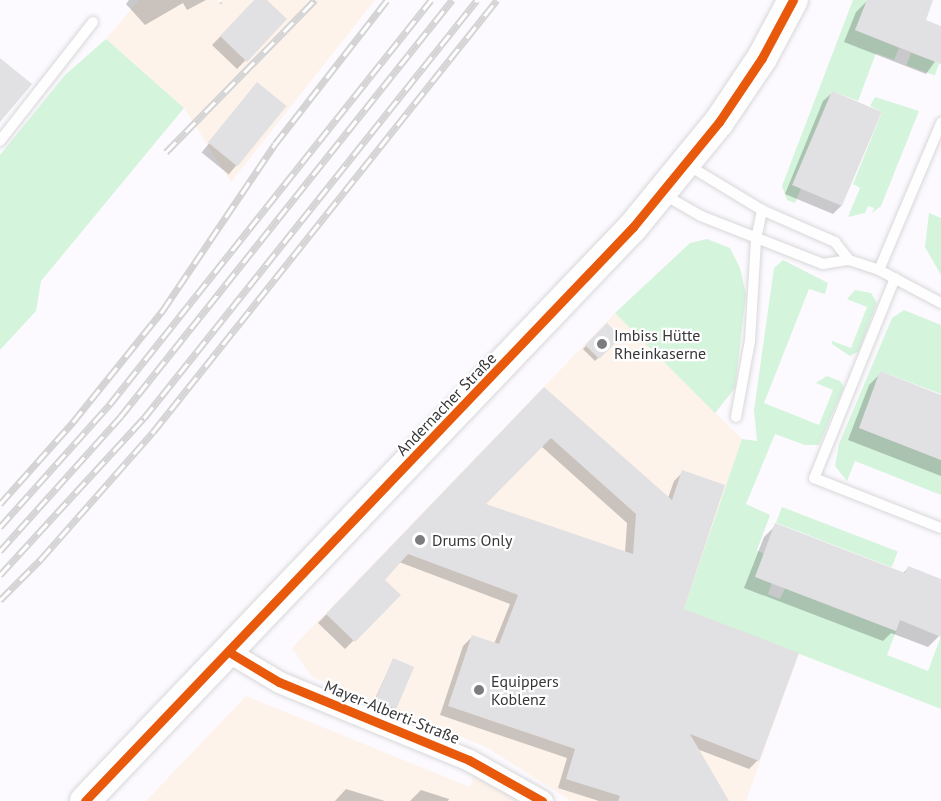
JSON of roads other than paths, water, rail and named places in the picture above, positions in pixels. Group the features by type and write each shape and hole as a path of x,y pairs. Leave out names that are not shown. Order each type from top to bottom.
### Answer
{"street":[{"name":"Andernacher Straße","path":"86,801 581,284 686,163 762,58 793,0"},
{"name":"Mayer-Alberti-Straße","path":"230,652 279,682 469,760 542,801"}],"lane":[{"path":"0,141 93,22"},
{"path":"879,270 941,123"},
{"path":"686,163 762,210 835,242 849,260"},
{"path":"661,193 756,239 823,264 849,260 879,270 941,303"},
{"path":"736,417 750,341 756,239 762,210"},
{"path":"895,278 814,478 941,528"}],"railway":[{"path":"166,152 315,0"},
{"path":"0,504 73,422 163,310 275,144 387,0"},
{"path":"0,527 110,404 431,0"},
{"path":"0,551 121,416 452,0"},
{"path":"0,575 144,418 477,0"},
{"path":"0,600 41,559 153,432 497,0"}],"place":[{"name":"Imbiss Hütte Rheinkaserne","path":"602,344"},
{"name":"Drums Only","path":"420,540"},
{"name":"Equippers Koblenz","path":"479,690"}]}
